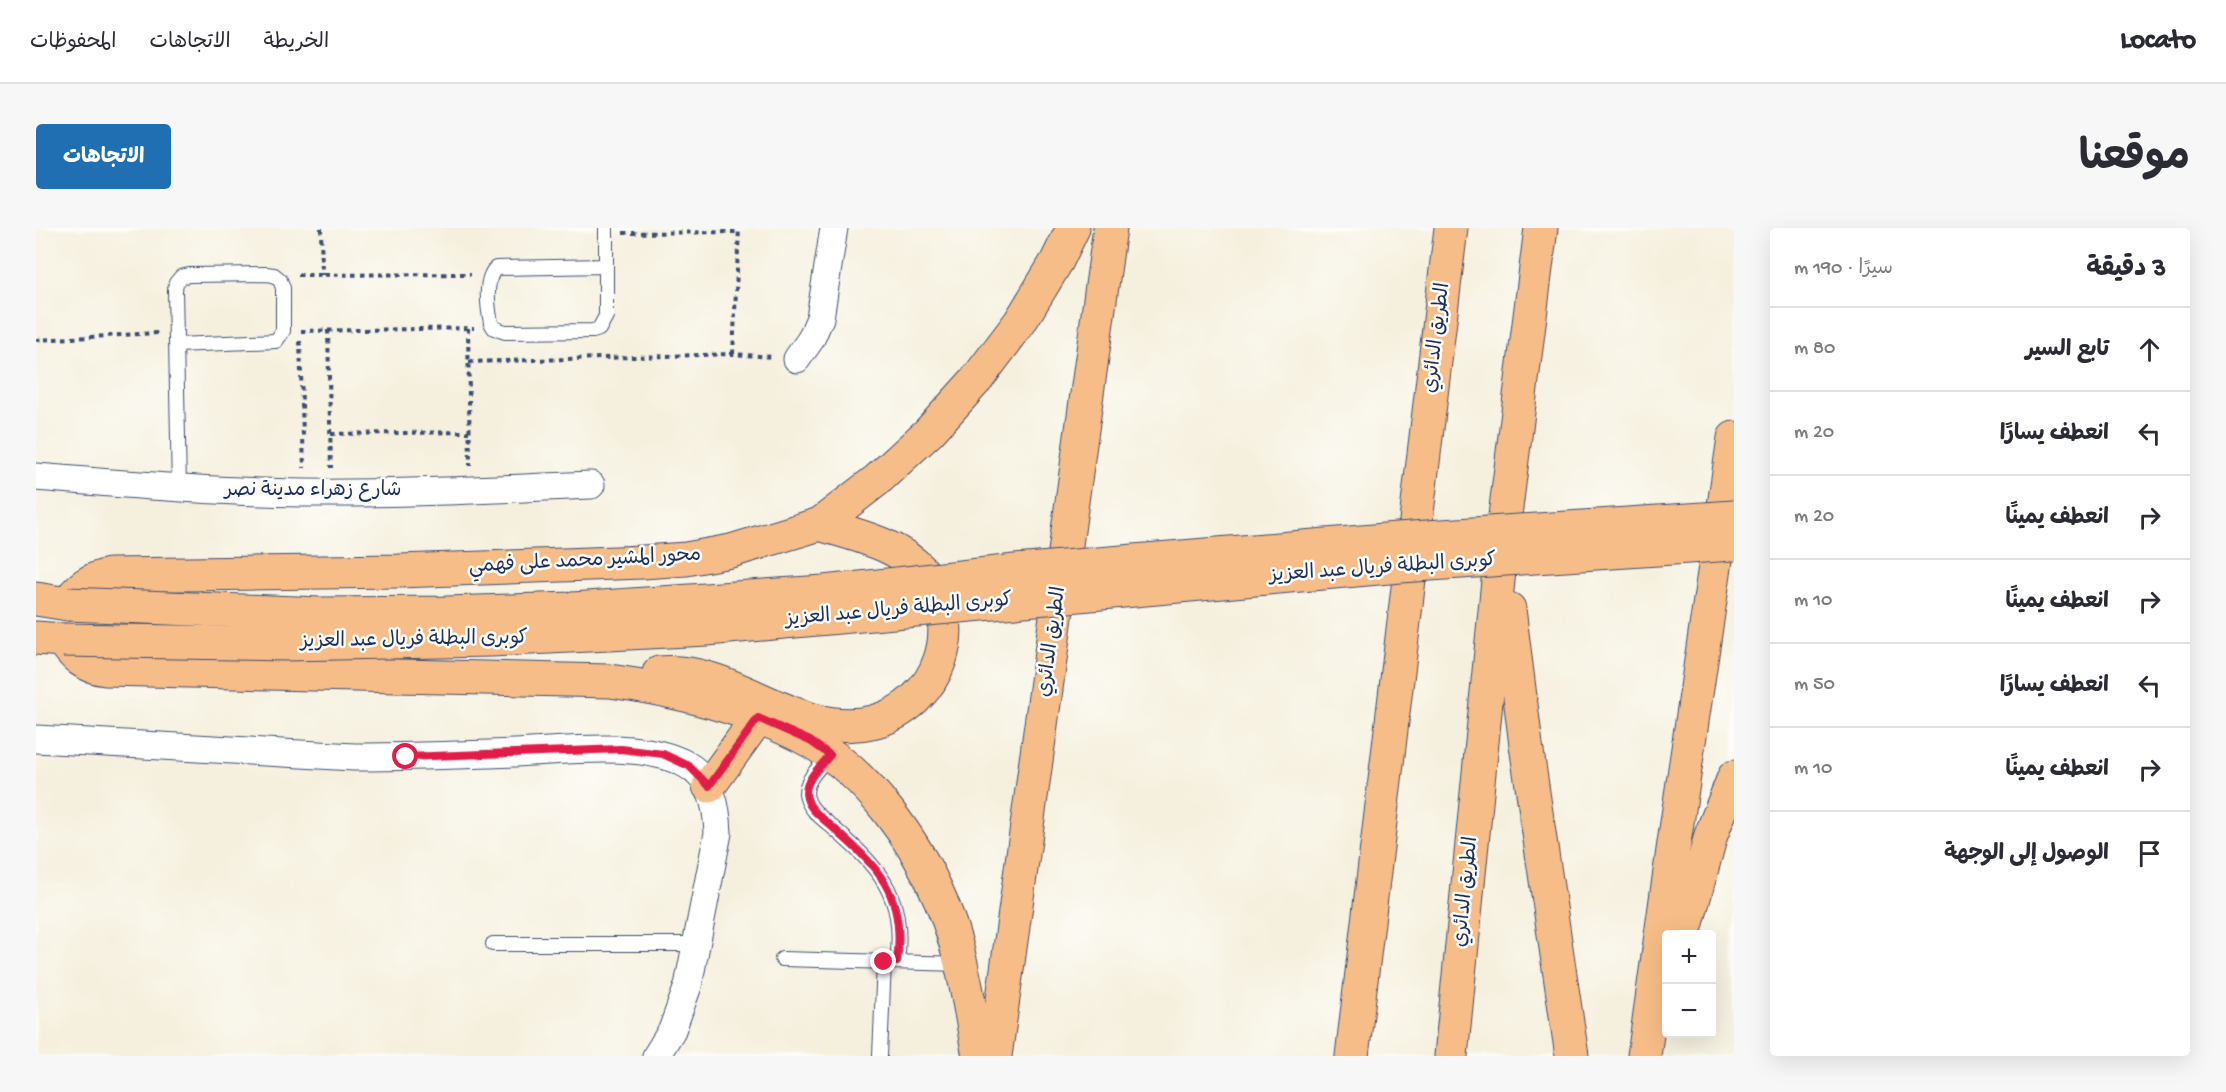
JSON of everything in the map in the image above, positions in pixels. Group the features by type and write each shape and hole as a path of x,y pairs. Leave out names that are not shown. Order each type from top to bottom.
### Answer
{"main road":[{"name":"محور المشير محمد على فهمي","path":"68,604 75,592 85,583 110,575 388,571 686,559 731,551 820,524 877,480 929,432 977,379 1020,322 1057,261 1073,228"},
{"name":"الطريق الدائري","path":"995,1056 1110,228"},
{"name":"الطريق الدائري","path":"1352,1056 1451,228"},
{"name":"الطريق الدائري","path":"1451,1056 1502,540 1541,228"},
{"path":"1644,1056 1734,438"},
{"name":"كوبرى البطلة فريال عبد العزيز","path":"68,604 320,614 446,613 584,608 824,592 1273,549 1734,517"},
{"path":"610,681 640,674 664,672 689,674 714,679 802,717 836,724 871,722 893,716 913,702 929,684 940,663 945,639 943,615 936,592 922,572 904,556 882,545 820,524"},
{"path":"1502,540 1526,745 1572,1056"},
{"name":"كوبرى البطلة فريال عبد العزيز","path":"49,639 297,644 491,640 685,630 1400,566 1734,544"},
{"path":"36,599 68,604"},
{"path":"49,639 81,662 105,669 610,681 640,685 718,704 758,718 810,741 853,774 889,812 918,855 942,902 961,964 979,1056"},
{"path":"709,786 758,718"},
{"path":"1685,930 1711,835 1734,777"},
{"path":"1649,1022 1665,984"}],"street":[{"path":"797,359 811,339 820,318 834,228"},
{"name":"شارع زهراء مدينة نصر","path":"36,477 179,489 305,493 470,491 591,485"},
{"path":"36,739 406,757 621,749 663,754 689,766 709,786 717,809 718,832 688,986 672,1030 656,1056"}],"lane":[{"path":"606,231 606,266 606,316 599,329 593,331 505,332 494,328 490,318 490,274 496,268 606,266"},
{"path":"176,338 276,341 283,331 283,288 280,280 274,275 189,275 182,277 176,283 175,290 179,489"},
{"path":"830,755 809,780 808,801 820,817 865,856 886,884 898,920 900,941 891,962 880,1056"},
{"path":"493,944 697,944"},
{"path":"782,959 961,964"}],"path":[{"path":"321,228 322,275"},
{"path":"606,231 739,230 733,354"},
{"path":"274,275 490,274"},
{"path":"468,328 470,491"},
{"path":"283,331 494,328"},
{"path":"328,330 332,493"},
{"path":"300,331 305,493"},
{"path":"36,340 176,338"},
{"path":"469,362 733,354 797,359"},
{"path":"331,434 469,432"}],"route":[{"path":"406,757 621,749 663,754 689,766 709,786 758,718 810,741 830,755 809,780 806,794 813,810 865,856 886,884 898,920 900,941 897,962 884,962"}]}
